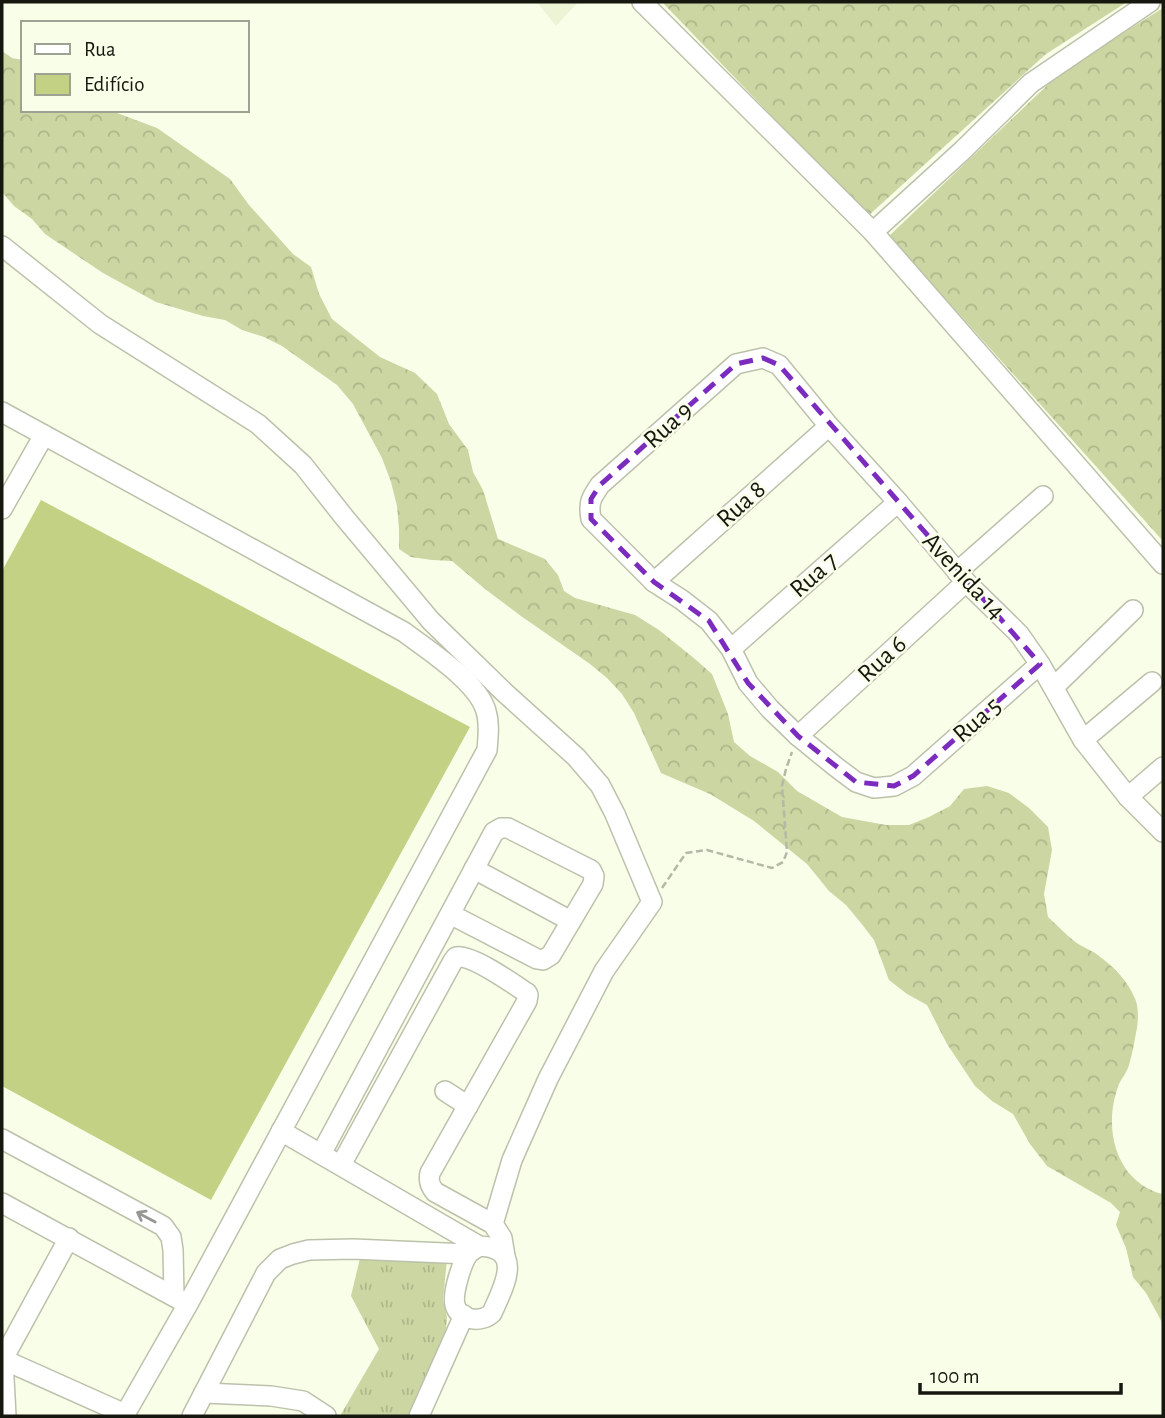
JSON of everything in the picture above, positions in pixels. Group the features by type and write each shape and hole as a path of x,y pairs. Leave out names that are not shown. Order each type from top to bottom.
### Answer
{"street":[{"path":"642,2 873,232 1163,564"},
{"path":"873,232 962,151 1031,83 1150,2"},
{"path":"2,246 100,324 258,424 303,465 431,621 576,757 600,785 615,814 652,902 604,971 548,1079 512,1160 493,1224"},
{"name":"Avenida 14","path":"736,365 763,358 779,365 961,577 1019,634 1054,687 1083,740 1128,797 1163,832"},
{"name":"Rua 9","path":"654,582 590,519 591,499 600,485 736,365"},
{"path":"2,412 404,632 449,666 471,687 486,709 489,730 487,750 281,1131 181,1300 125,1415 2,1359"},
{"name":"Rua 8","path":"654,582 829,426"},
{"path":"2,509 44,435"},
{"name":"Rua 6","path":"799,736 1043,496"},
{"name":"Rua 7","path":"731,649 898,502"},
{"path":"654,582 709,621 731,649 748,683 769,709 799,736"},
{"path":"1054,687 1133,610"},
{"name":"Rua 5","path":"799,736 856,782 874,788 894,786 913,776 1040,664"},
{"path":"1083,740 1152,682"},
{"path":"1128,797 1163,767"},
{"path":"321,1154 494,832 508,828 591,870 594,876 593,884 551,955 543,960 450,914"},
{"path":"474,869 571,921"},
{"path":"341,1165 456,957 466,957 506,979 527,993 527,1001 428,1179 435,1192 493,1224 502,1238 508,1276 492,1313 482,1320 468,1317 458,1311 455,1305 455,1287 474,1250"},
{"path":"445,1091 468,1106"},
{"path":"281,1131 446,1227 474,1250"},
{"path":"2,1139 163,1226 171,1237 181,1300"},
{"path":"2,1203 181,1300"},
{"path":"446,1227 457,1204"},
{"path":"6,1416 2,1359 69,1238"},
{"path":"192,1416 266,1273 279,1259 309,1250 474,1250 488,1247 505,1256"},
{"path":"419,1416 468,1317"},
{"path":"430,1416 468,1317"},
{"path":"204,1393 271,1396 303,1401 326,1416"}],"path":[{"path":"652,902 686,853 706,850 772,868 783,862 787,852 782,786 799,736"}],"highlighted area":[{"path":"763,358 779,365 1040,664 913,776 894,786 856,782 798,736 748,683 709,621 654,582 591,519 591,499 600,485 736,364"}],"shaded area":[{"path":"537,2 578,2 556,26"}],"green space":[{"path":"662,2 1127,2 1046,54 868,216"},
{"path":"1163,8 1163,541 889,236 1061,72"},
{"path":"2,51 12,58 21,60 21,112 114,112 157,128 230,179 249,205 293,254 311,267 319,294 332,319 380,357 415,373 437,394 449,424 468,450 473,472 483,490 498,539 545,559 558,575 564,591 575,598 635,615 695,659 712,674 728,714 734,742 750,756 778,772 797,791 842,817 886,825 909,825 950,806 964,789 987,786 1009,793 1029,808 1048,827 1052,850 1044,894 1048,917 1076,942 1114,968 1129,986 1137,1005 1138,1022 1134,1045 1128,1068 1115,1095 1112,1129 1117,1152 1128,1172 1144,1186 1163,1194 1163,1324 1146,1293 1133,1277 1126,1248 1116,1225 1120,1212 1111,1203 1047,1166 1030,1144 1013,1114 975,1086 947,1044 927,1005 889,980 874,940 846,905 829,891 807,864 754,821 710,794 661,773 634,713 622,694 590,664 521,616 452,561 411,557 399,549 397,506 382,458 353,404 337,385 282,346 264,337 242,330 225,320 156,302 103,273 45,234 2,192"},
{"path":"361,1254 447,1259 443,1300 447,1317 446,1329 409,1416 340,1416 379,1349 351,1296"}],"building":[{"path":"41,500 470,727 211,1200 2,1086 2,571"}]}
